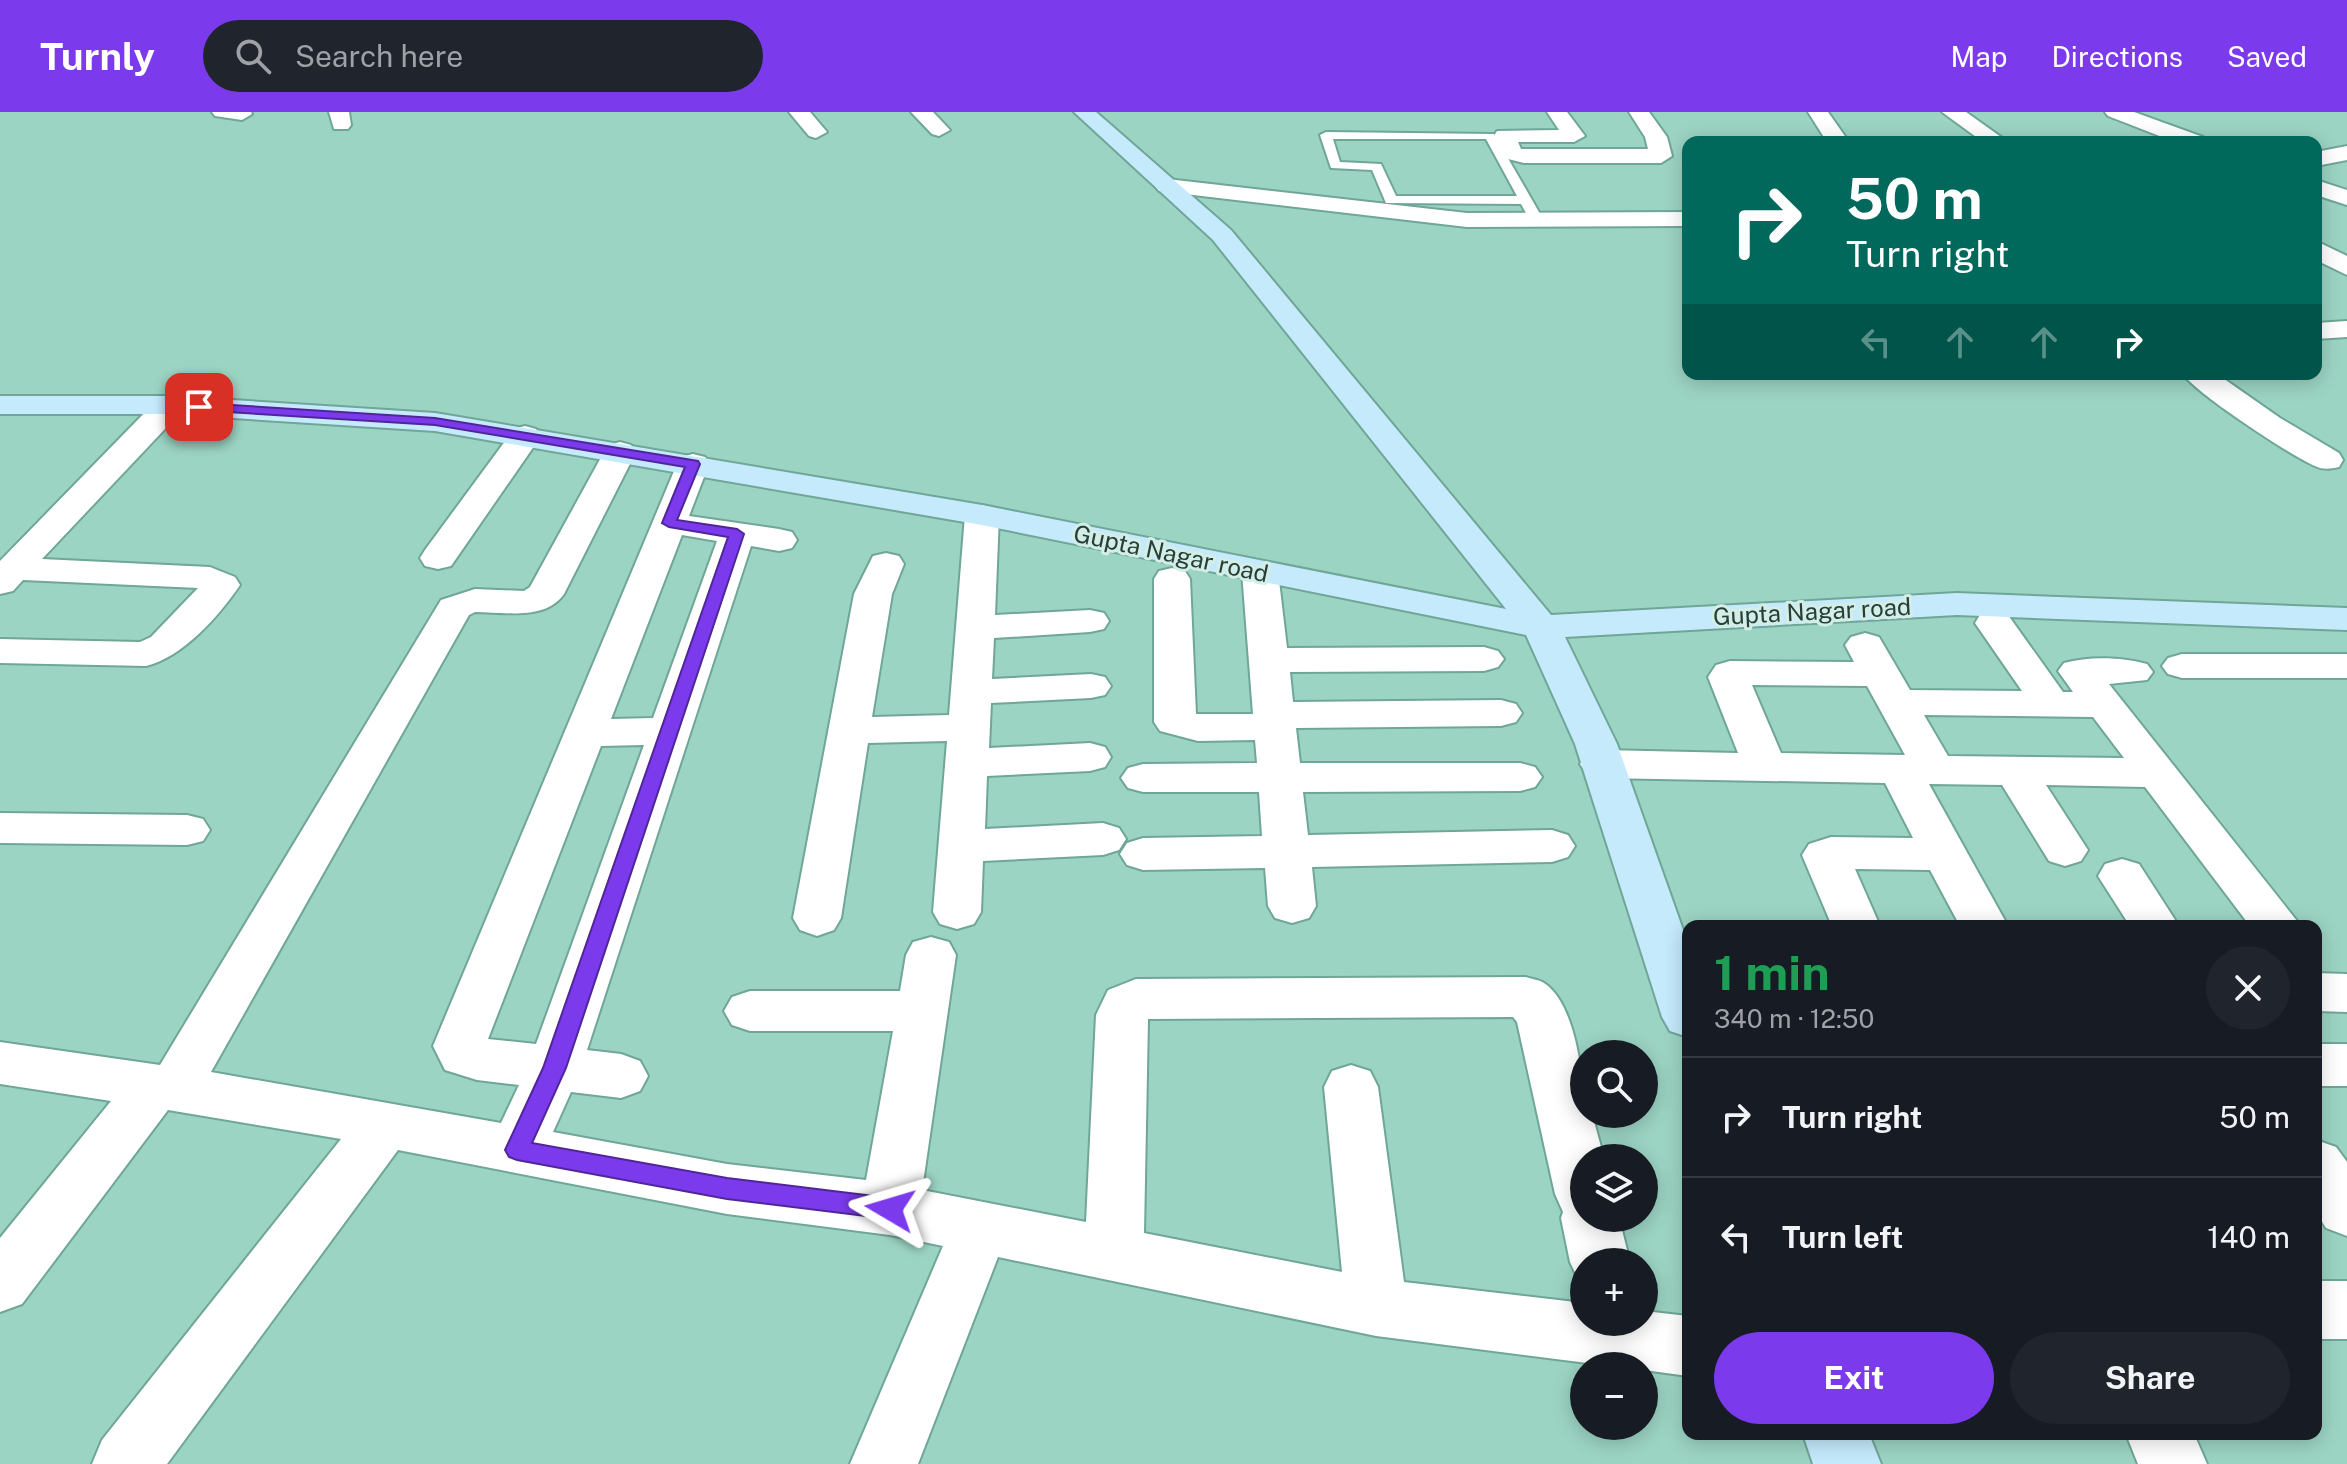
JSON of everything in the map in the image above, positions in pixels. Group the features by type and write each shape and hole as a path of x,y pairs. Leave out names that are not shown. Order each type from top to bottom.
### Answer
{"street":[{"path":"799,112 816,132"},
{"path":"921,112 939,130"},
{"path":"1084,112 1222,235 1541,627 1602,764 1680,972"},
{"path":"1557,112 1574,136"},
{"path":"1639,112 1656,137 1661,156 1518,156 1512,153 1505,137 1656,137"},
{"path":"1818,112 1834,136"},
{"path":"1952,112 1988,136"},
{"path":"2115,112 2179,136"},
{"path":"2322,158 2347,153"},
{"path":"1167,186 1467,220 1531,210 1682,219"},
{"path":"2322,189 2347,198"},
{"path":"2322,213 2347,214"},
{"path":"2322,252 2347,267"},
{"path":"2322,331 2347,329"},
{"path":"2206,380 2269,425 2340,466"},
{"path":"7,576 170,405"},
{"name":"Gupta Nagar road","path":"3,408 170,405 435,422 982,515 1541,627 1957,604 2345,621"},
{"path":"438,558 525,436"},
{"path":"0,1284 165,1088 454,608 467,601 533,600 545,594 620,452"},
{"path":"621,1076 477,1059 464,1055 459,1046 693,464"},
{"path":"890,1209 922,1011 944,933 961,846 982,515"},
{"path":"517,1150 554,1068 669,731 758,537 669,523"},
{"path":"817,918 873,594 886,564"},
{"path":"1260,572 1292,906"},
{"path":"0,651 146,654 165,645 222,585 210,578 7,576"},
{"path":"1172,579 1175,722 1198,728 1274,720 1501,713"},
{"path":"974,628 1090,621"},
{"path":"1994,623 2052,705"},
{"path":"1268,660 1484,659"},
{"path":"2182,666 2347,666"},
{"path":"2133,672 2078,671 2272,920"},
{"path":"1765,767 1728,677 1730,673 1880,673 2052,705 2104,705"},
{"path":"1880,673 1945,854 1981,920"},
{"path":"968,727 1091,686"},
{"path":"849,731 968,727 1090,757"},
{"path":"584,733 669,731"},
{"path":"1602,764 2157,773"},
{"path":"2015,771 2065,850"},
{"path":"1143,778 1520,777"},
{"path":"0,828 187,830"},
{"path":"961,846 1287,850 1552,846"},
{"path":"1853,920 1825,855 1945,854"},
{"path":"2122,876 2151,920"},
{"path":"1114,1256 1122,1015 1126,1004 1136,999 1526,997 1541,1015 1572,1144"},
{"path":"750,1011 922,1011"},
{"path":"0,1063 385,1125 727,1189 890,1209 1376,1307 1570,1326"},
{"path":"2322,1065 2347,1065"},
{"path":"1351,1087 1376,1307"},
{"path":"126,1464 385,1125"},
{"path":"2322,1173 2347,1210"},
{"path":"884,1464 980,1227"},
{"path":"2322,1310 2347,1310"},
{"path":"1644,1336 1682,1345"},
{"path":"1838,1440 1847,1464"},
{"path":"2162,1440 2173,1464"}],"lane":[{"path":"1326,135 1490,136 1531,210 1391,200 1377,167 1335,165 1326,135"}],"route":[{"path":"199,407 435,422 693,464 669,523 737,534 554,1068 517,1150 727,1189 890,1209"}]}
